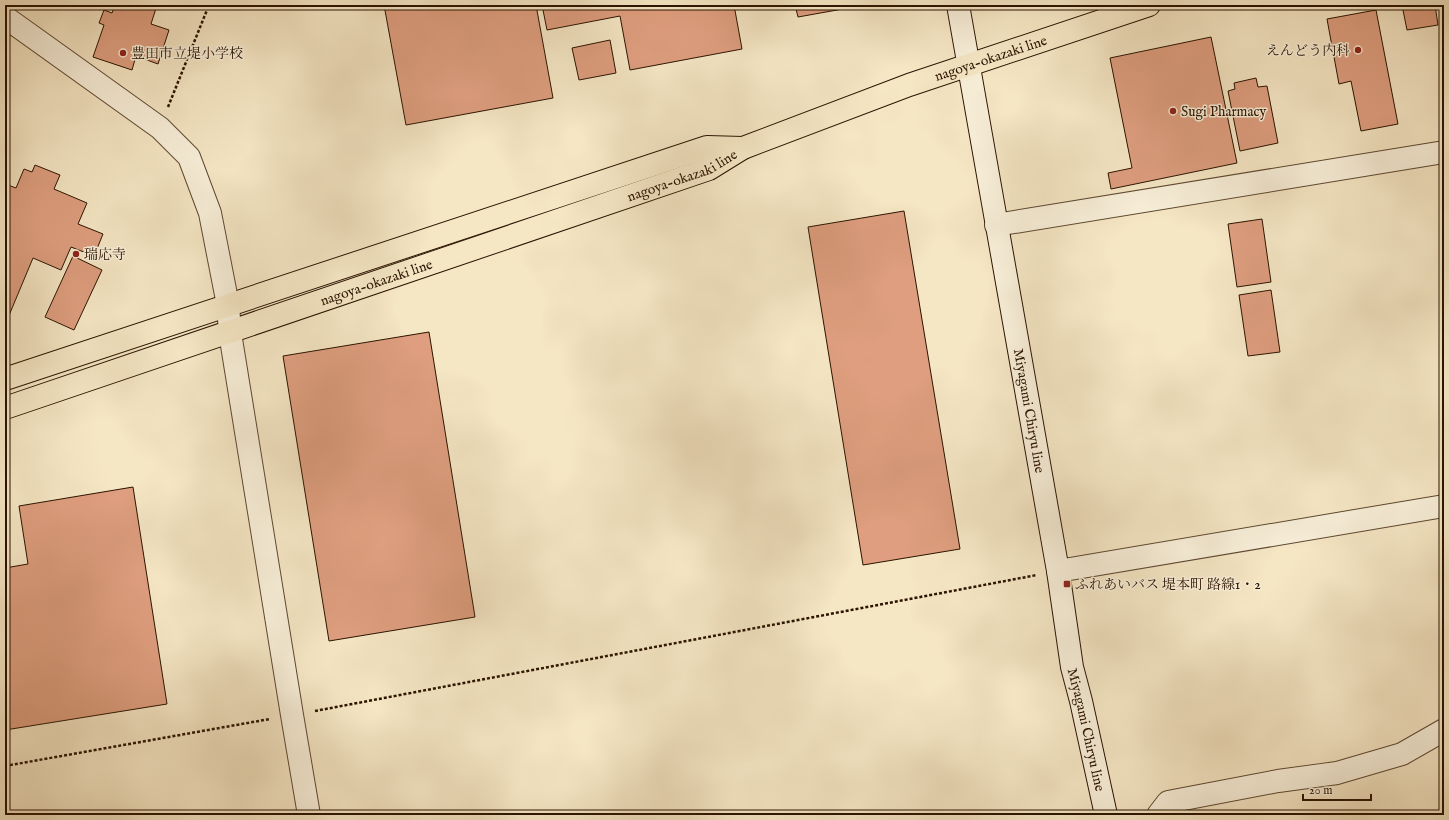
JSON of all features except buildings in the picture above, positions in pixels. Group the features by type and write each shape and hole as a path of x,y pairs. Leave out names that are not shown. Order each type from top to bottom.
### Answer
{"main road":[{"name":"nagoya-okazaki line","path":"5,408 709,169 743,148 909,85 1149,5"},
{"name":"nagoya-okazaki line","path":"5,379 707,147 743,148"}],"street":[{"name":"Miyagami Chiryu line","path":"958,5 1058,571 1072,667 1083,709 1106,815"},
{"path":"5,17 160,128 189,157 200,183 210,213 228,305 230,332 309,815"},
{"path":"996,225 1444,152"},
{"path":"1058,571 1444,506"},
{"path":"1158,815 1168,802 1278,781 1337,773 1402,754 1444,730"}],"path":[{"path":"160,128 209,5"},
{"path":"5,766 292,715 1058,571"}],"place":[{"name":"えんどう内科","path":"1358,50"},
{"name":"豊田市立堤小学校","path":"123,53"},
{"name":"Sugi Pharmacy","path":"1173,111"},
{"name":"瑞応寺","path":"76,254"},
{"name":"ふれあいバス 堤本町 路線1・2","path":"1067,584"}]}
